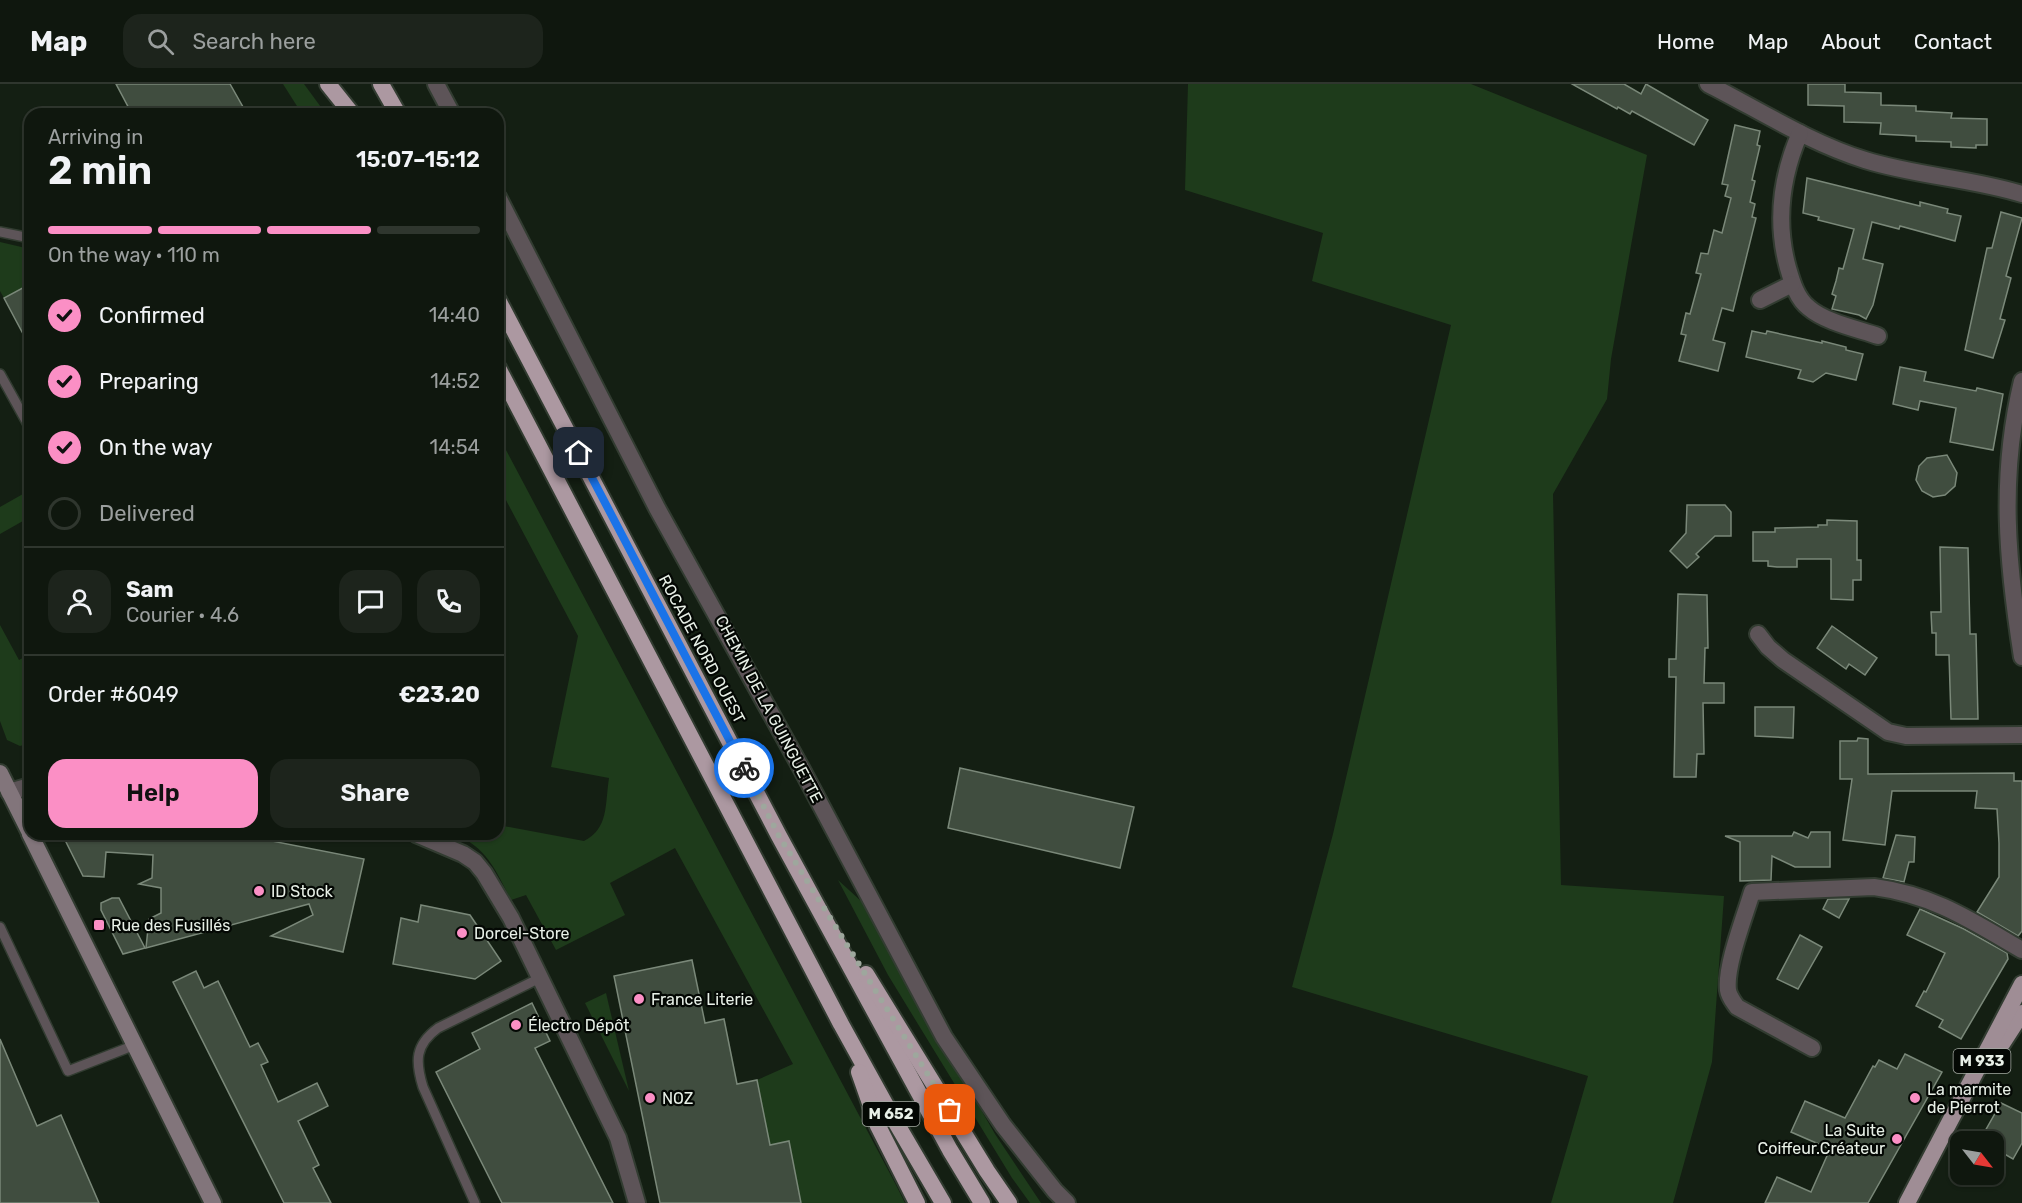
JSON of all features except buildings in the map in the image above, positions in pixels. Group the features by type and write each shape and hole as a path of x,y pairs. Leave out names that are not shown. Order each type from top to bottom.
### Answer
{"highway":[{"path":"328,84 347,108"},
{"path":"343,84 357,108"},
{"path":"383,88 395,108"},
{"name":"ROCADE NORD OUEST","path":"504,311 779,836 950,1150 982,1203"},
{"name":"M 652","path":"504,379 841,1023 943,1203"},
{"path":"779,836 1009,1203"},
{"path":"841,1023 878,1126 918,1203"}],"main road":[{"path":"0,773 24,822"},
{"path":"33,840 213,1203"},
{"name":"M 933","path":"1907,1203 2022,984"},
{"name":"M 933","path":"1942,1139 2022,1013"}],"street":[{"path":"436,84 449,108"},
{"path":"1708,84 1800,133 1847,154 1885,166 1978,182 2022,194"},
{"path":"1800,133 1788,166 1780,202 1781,237 1792,284 1809,308 1820,315 1878,336"},
{"name":"CHEMIN DE LA GUINGUETTE","path":"504,209 657,508 801,766 944,1036 1003,1125 1067,1203"},
{"path":"1760,300 1792,284"},
{"path":"2022,381 2010,444 2006,490 2007,541 2022,657"},
{"path":"1758,634 1768,647 1783,660 1888,732 1906,736 2022,735"},
{"path":"9,792 24,788"},
{"path":"430,840 475,861 512,918 618,1138 637,1203"},
{"path":"1812,1048 1737,1007 1730,998 1728,979 1737,936 1752,892 1874,887 1892,890 1944,906 2022,950"}],"lane":[{"path":"0,232 24,237"},
{"path":"0,374 24,417"},
{"path":"0,927 68,1071 135,1045"},
{"path":"476,1203 423,1087 417,1070 419,1048 426,1036 438,1028 540,978"}],"green space":[{"path":"283,84 304,84 322,108 298,108"},
{"path":"1188,84 1471,84 1647,155 1611,359 1607,399 1553,494 1561,885 1724,896 1712,1062 1673,1203 1551,1203 1588,1076 1292,987 1333,834 1451,325 1312,281 1323,233 1185,190"},
{"path":"0,242 24,248 24,287 4,298 0,291"},
{"path":"504,446 905,1203 801,1203 789,1141 770,1145 757,1080 793,1064 675,848 610,883 625,915 556,950 526,895 511,900 489,861 466,840 504,840 504,826 584,841 598,830 606,806 609,778 551,767 578,636 504,496"},
{"path":"24,493 24,520 0,534 0,507"},
{"path":"0,625 19,660 24,657 24,745 20,746 7,740 0,721"},
{"path":"838,880 861,901 995,1134 1041,1203 1030,1203 1012,1178 888,975"},
{"path":"606,993 629,1091 585,1003"}],"way so far":[{"path":"744,768 779,836 950,1110"}],"place":[{"name":"ID Stock","path":"259,891"},
{"name":"Rue des Fusillés","path":"99,925"},
{"name":"Dorcel-Store","path":"462,933"},
{"name":"France Literie","path":"639,999"},
{"name":"Électro Dépôt","path":"516,1025"},
{"name":"NOZ","path":"650,1098"},
{"name":"La marmite de Pierrot","path":"1915,1098"},
{"name":"La Suite Coiffeur.Créateur","path":"1897,1139"}],"route":[{"path":"579,453 744,768"}]}
